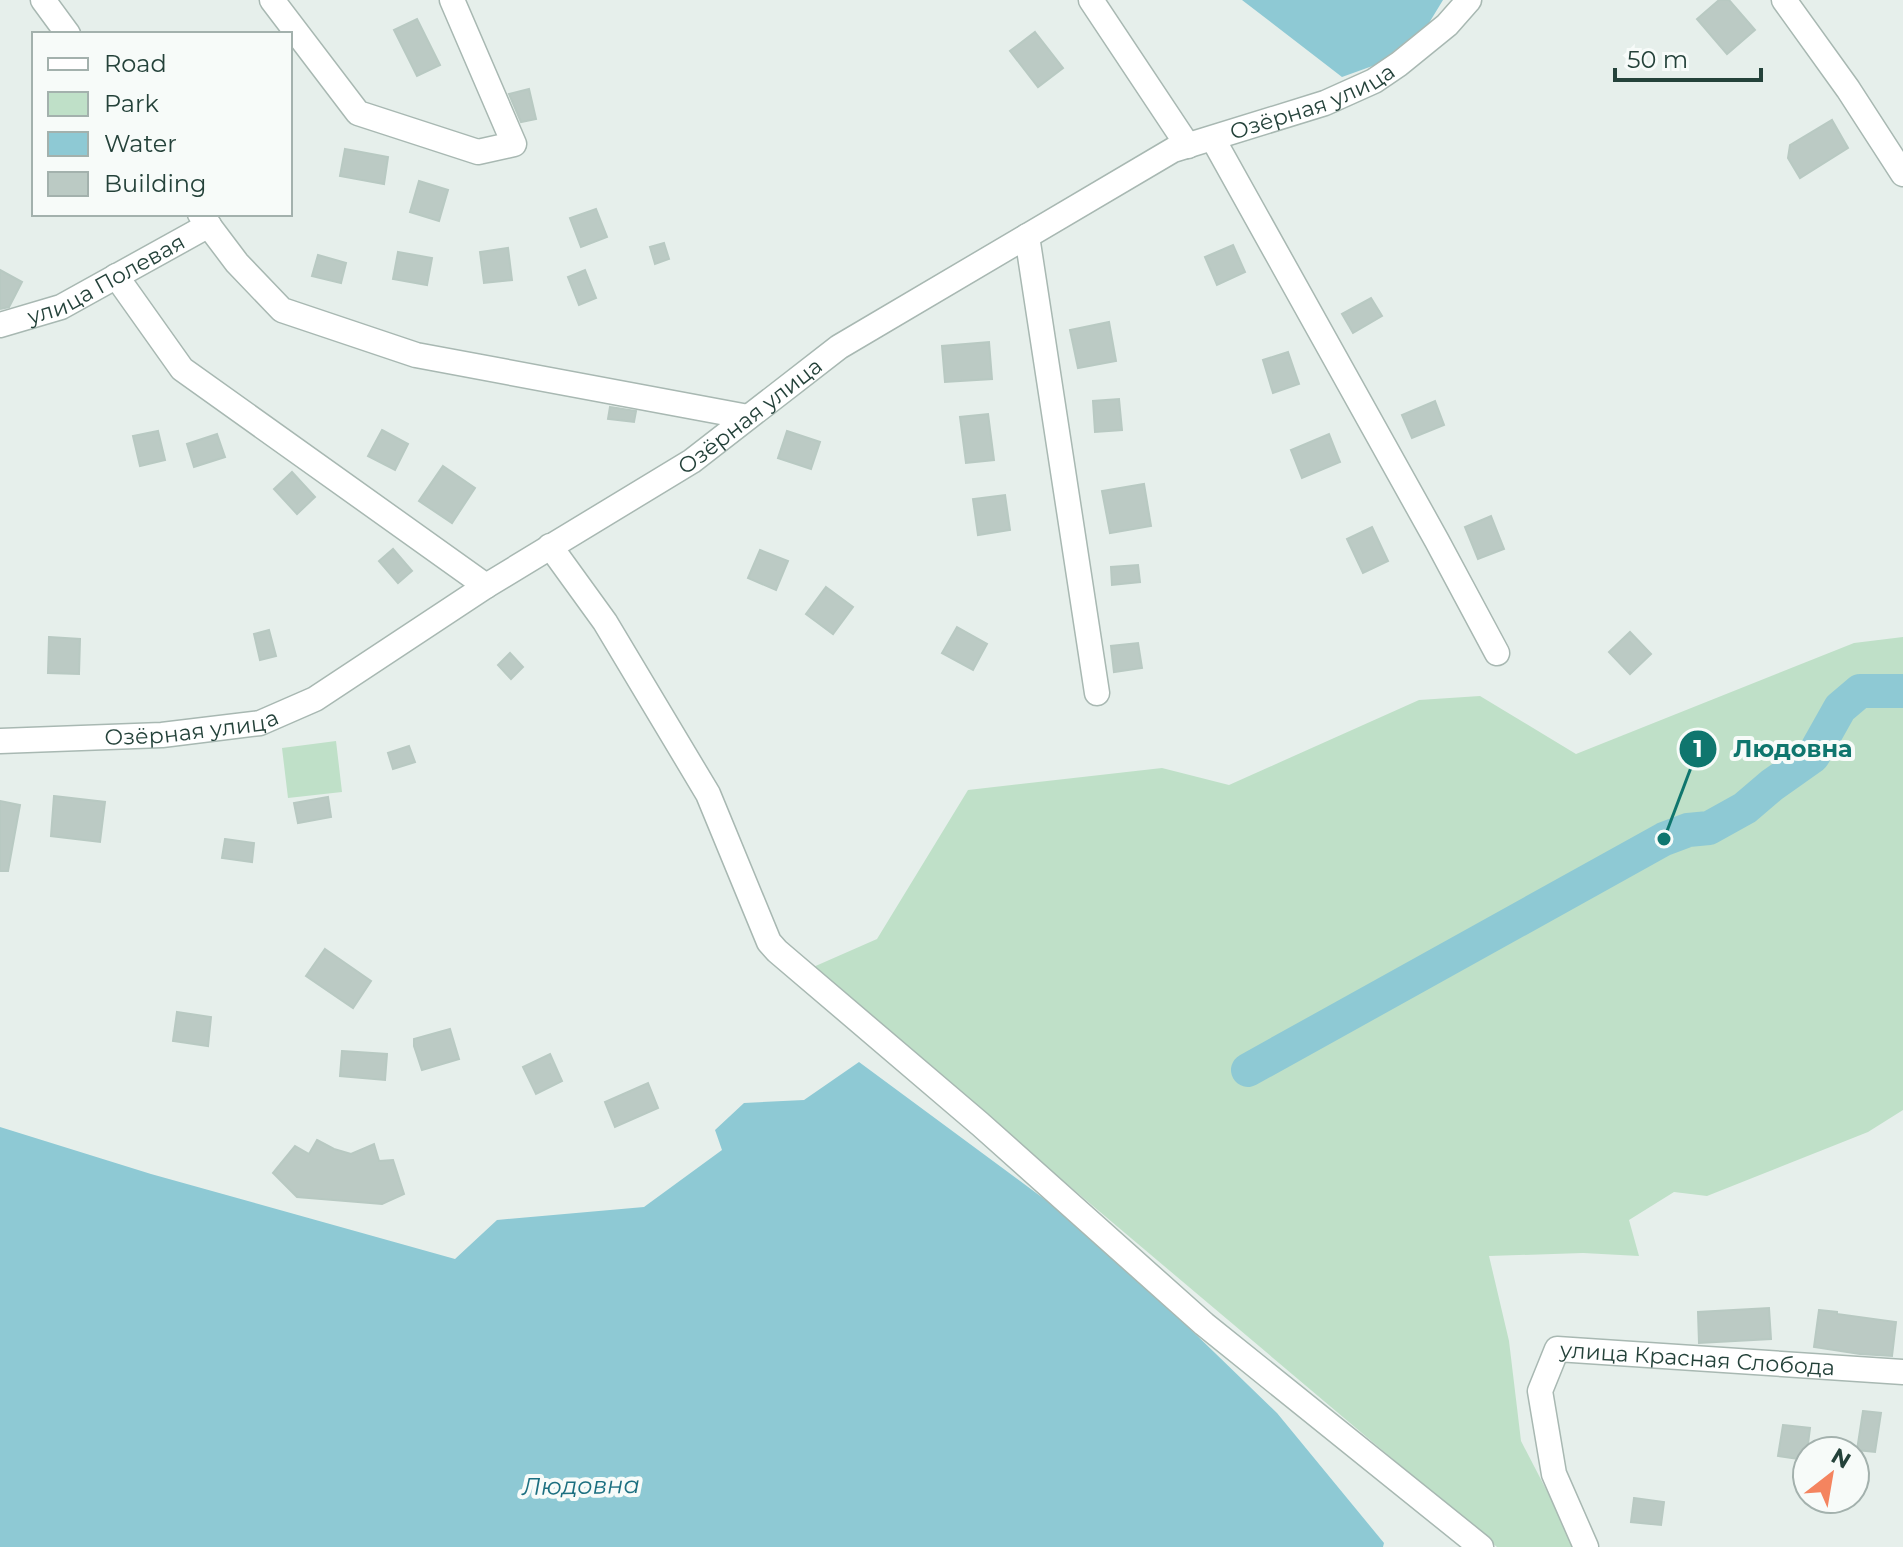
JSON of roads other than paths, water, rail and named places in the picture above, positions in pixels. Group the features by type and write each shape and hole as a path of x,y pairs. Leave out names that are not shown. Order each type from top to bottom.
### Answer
{"street":[{"path":"43,0 67,32"},
{"path":"272,0 358,113 478,152 514,144 452,0"},
{"path":"1091,0 1188,146"},
{"name":"Озёрная улица","path":"0,741 162,735 260,723 315,699 486,586 692,461 839,347 1173,150 1325,103 1374,81 1447,25 1469,0"},
{"path":"1784,0 1848,89 1903,174"},
{"path":"1213,139 1497,653"},
{"path":"204,220 237,263 282,310 416,355 748,417"},
{"name":"улица Полевая","path":"0,325 61,307 204,220"},
{"path":"1027,236 1097,693"},
{"path":"116,276 182,369 486,586"},
{"path":"550,546 605,622 708,794 769,942 777,951 980,1124 1204,1324 1481,1547"},
{"name":"улица Красная Слобода","path":"1586,1547 1554,1474 1540,1391 1557,1349 1903,1372"}],"water":[{"path":"1242,0 1443,0 1429,23 1378,64 1342,77"},
{"path":"859,1062 1047,1201 1150,1290 1277,1413 1384,1543 1383,1547 0,1547 0,1127 151,1174 455,1259 497,1220 644,1207 722,1150 715,1130 744,1103 804,1100"}],"waterway":[{"name":"Людовна","path":"1248,1070 1664,839 1688,830 1709,828 1745,808 1813,756 1840,708 1860,691 1903,691"}],"place":[{"name":"Людовна","path":"1664,839"}]}
